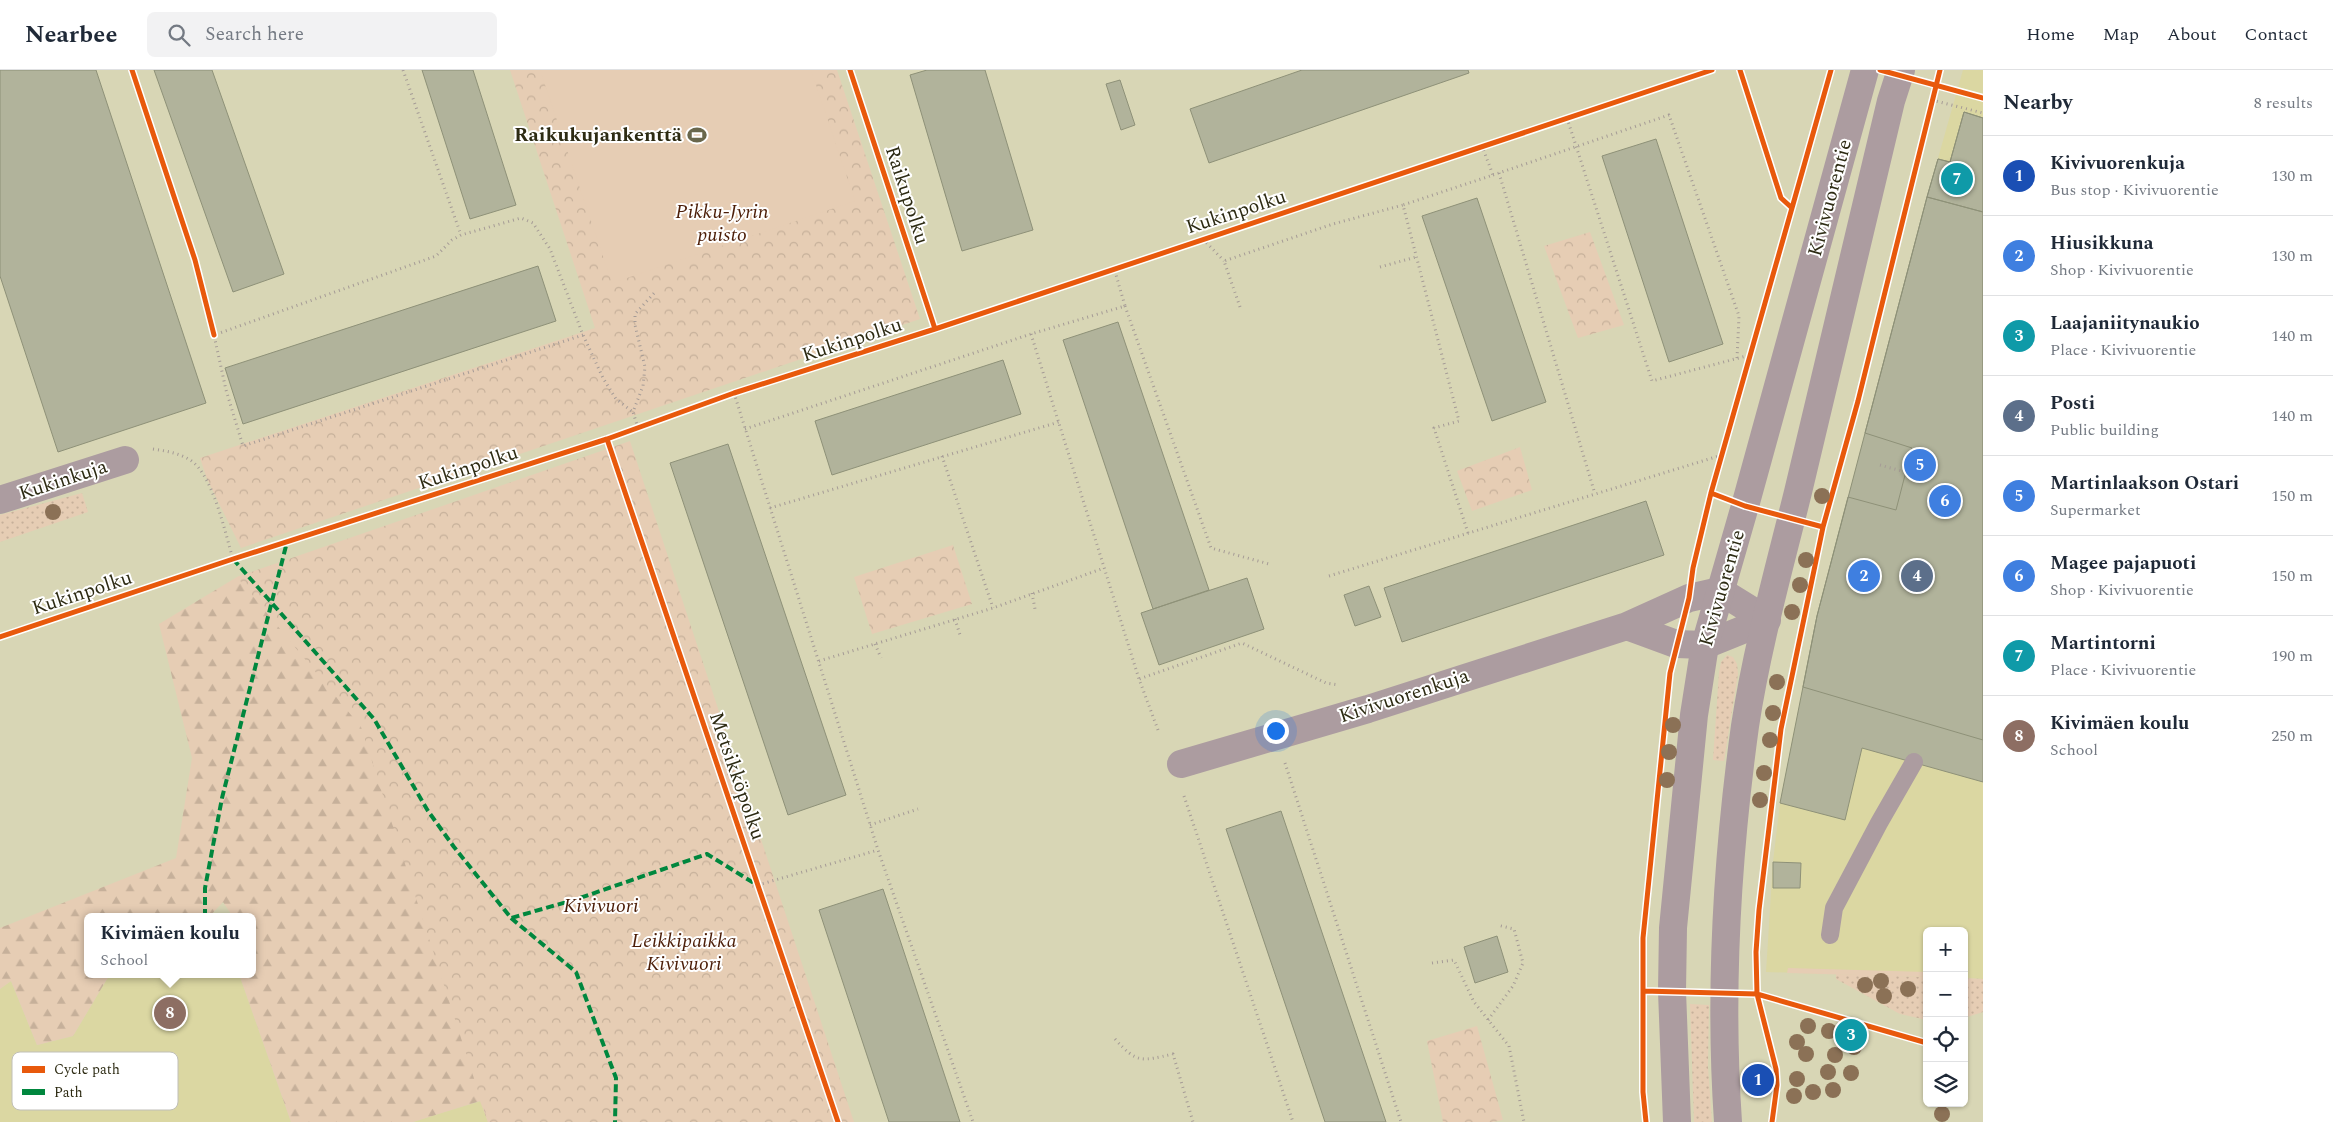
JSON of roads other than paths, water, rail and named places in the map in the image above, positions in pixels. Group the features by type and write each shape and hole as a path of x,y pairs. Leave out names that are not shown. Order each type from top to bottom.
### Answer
{"street":[{"name":"Kivivuorentie","path":"1677,1122 1672,991 1673,928 1694,715 1705,645 1865,70"},
{"name":"Kivivuorentie","path":"1728,1122 1723,992 1736,804 1746,723 1767,620 1889,110 1901,70"},
{"name":"Kukinkuja","path":"0,500 125,460"},
{"path":"1720,591 1767,620"},
{"name":"Kivivuorenkuja","path":"1181,764 1360,711 1627,626 1689,598 1720,591"},
{"path":"1627,626 1676,644 1705,645 1767,620"}],"lane":[{"path":"1830,935 1834,908 1914,762"}],"place":[{"name":"Raikukujankenttä","path":"697,135"},
{"name":"Martintorni","path":"1957,179"},
{"name":"Martinlaakson Ostari","path":"1920,465"},
{"name":"Magee pajapuoti","path":"1945,501"},
{"name":"Hiusikkuna","path":"1864,576"},
{"name":"Posti","path":"1917,576"},
{"name":"Kivimäen koulu","path":"170,1013"},
{"name":"Laajaniitynaukio","path":"1851,1035"},
{"name":"Kivivuorenkuja","path":"1758,1080"}],"park label":[{"name":"Pikku-Jyrin puisto","path":"722,224"},
{"name":"Kivivuori","path":"601,906"},
{"name":"Leikkipaikka Kivivuori","path":"684,952"}]}
